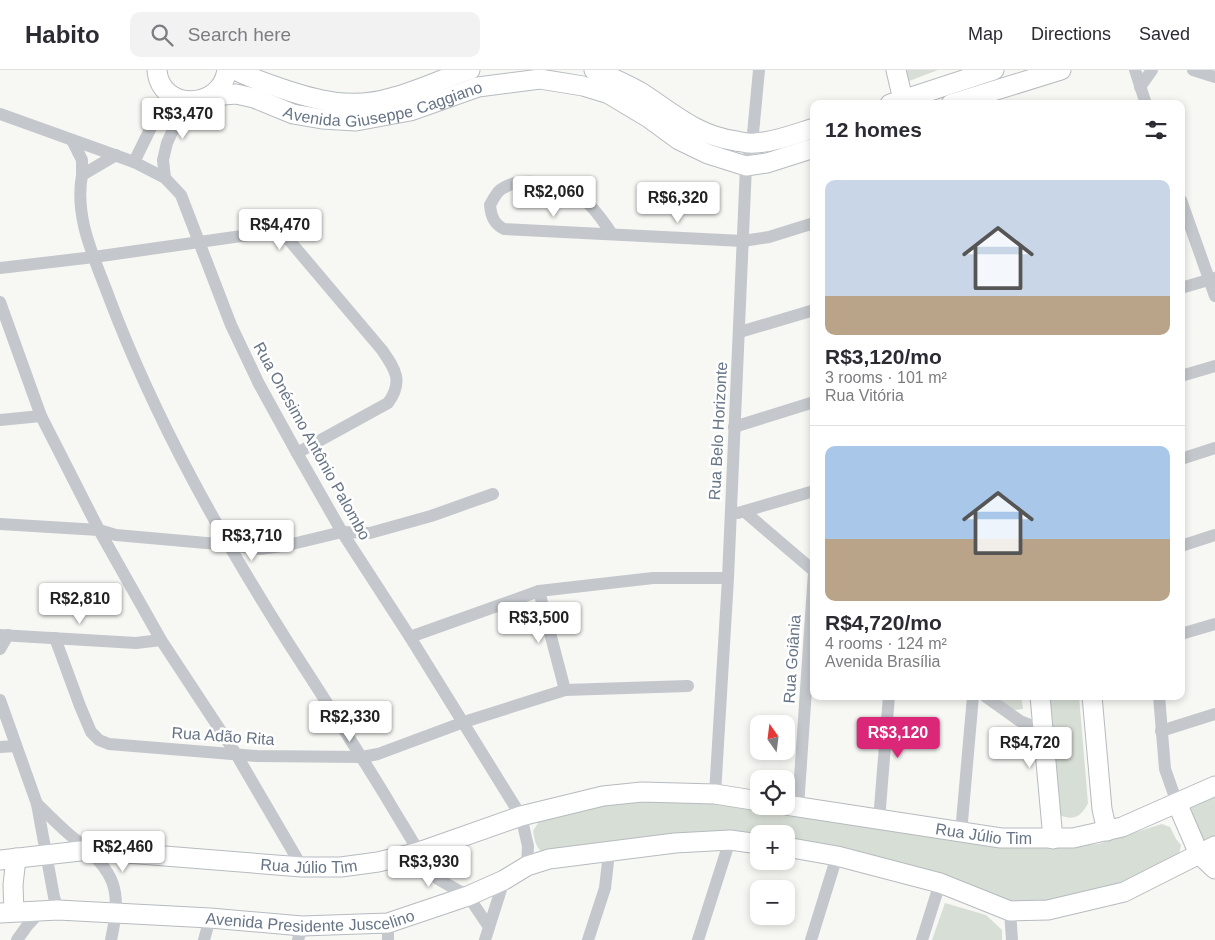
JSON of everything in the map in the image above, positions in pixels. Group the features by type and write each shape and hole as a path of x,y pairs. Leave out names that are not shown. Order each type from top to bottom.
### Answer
{"main road":[{"path":"157,70 161,85 168,93 186,101"},
{"path":"211,96 223,83 226,70"},
{"name":"Avenida Giuseppe Caggiano","path":"234,70 297,94 342,104 393,98 470,70"},
{"path":"594,70 640,92 672,114 707,134 722,139 752,144 768,142 810,129"},
{"path":"896,70 899,100"},
{"path":"903,100 952,76 994,70"},
{"path":"965,100 1060,70"},
{"name":"Avenida Giuseppe Caggiano","path":"186,101 236,94 254,98 293,114 322,120 356,121 410,111 478,87 540,75 608,94 649,118 679,140 708,154 746,166"},
{"path":"952,76 956,100"},
{"path":"746,166 768,163 810,149"},
{"path":"1040,700 1053,839"},
{"path":"1092,700 1102,809 1107,831"},
{"path":"1215,786 1177,803 1211,857 1215,870"},
{"name":"Rua Júlio Tim","path":"8,859 89,850 302,867 341,867 378,862 419,852 521,816 603,796 642,792 715,794 750,800"},
{"name":"Rua Júlio Tim","path":"795,806 961,833 1001,838 1053,839 1072,838 1122,827 1177,803"},
{"name":"Avenida Presidente Juscelino","path":"7,912 50,910 210,918 300,933 388,932 504,880 527,866 549,859 609,853 675,843 730,840 750,843"},
{"path":"795,849 838,856 940,883 1010,911 1048,910 1124,892 1211,857"},
{"path":"7,912 13,885 8,859"}],"street":[{"name":"Rua Belo Horizonte","path":"715,794 728,578 746,166 752,144 759,70"},
{"path":"1135,70 1145,100"},
{"path":"1140,87 1152,70"},
{"path":"1193,70 1215,77"},
{"path":"134,162 168,93"},
{"path":"165,178 163,160 167,143 186,101"},
{"name":"Rua Onésimo Antônio Palombo","path":"0,114 134,162 165,178 181,195 231,325 259,384 342,532 464,722 521,816 528,846 527,866"},
{"path":"72,140 82,160 79,193 80,210 94,256 117,317 170,437 229,545 433,874 468,896 489,927"},
{"path":"82,175 116,155"},
{"path":"612,234 586,202 561,187 531,182 515,184 499,192 490,206 494,220 498,226 504,229 743,241 769,237 810,224"},
{"path":"1185,210 1212,278 1215,296"},
{"path":"0,268 256,234 278,236 289,240 382,350 395,370 397,381 395,394 388,403 297,453"},
{"path":"1185,287 1212,278"},
{"path":"0,302 41,416 99,530 161,640 236,754 302,867"},
{"path":"740,332 810,311"},
{"path":"1185,375 1215,366"},
{"path":"734,427 810,403"},
{"path":"0,420 41,416"},
{"path":"1185,458 1215,448"},
{"path":"731,514 745,512 810,492"},
{"path":"0,524 99,530 116,535 261,549 288,545 342,532 370,533 431,516 493,494"},
{"path":"745,512 810,569"},
{"path":"1185,545 1215,535"},
{"path":"410,637 539,591 653,578 728,578"},
{"path":"539,591 565,690"},
{"name":"Rua Goiânia","path":"795,774 810,615"},
{"path":"1185,633 1215,624"},
{"path":"0,649 4,635 136,643 161,640"},
{"name":"Rua Adão Rita","path":"55,638 91,732 99,740 109,744 257,756 362,757 385,752 464,722 565,690 688,686"},
{"path":"0,700 37,804 54,897 50,910 27,926 16,940"},
{"path":"880,820 889,700"},
{"path":"961,833 973,700"},
{"path":"991,700 1020,721 1044,730"},
{"path":"1159,700 1165,769 1177,803"},
{"path":"1161,732 1215,714"},
{"path":"0,747 16,746"},
{"path":"37,804 106,867 116,899 116,914 111,940"},
{"path":"698,940 730,840"},
{"path":"588,940 605,888 609,853"},
{"path":"811,940 838,856"},
{"path":"485,940 504,880"},
{"path":"922,940 940,883"},
{"path":"1010,911 1012,940"},
{"path":"7,912 16,940"},
{"path":"204,940 210,918"}],"shaded area":[{"path":"898,70 938,70 909,81 901,78"},
{"path":"993,700 1022,700 1023,709 1007,711"},
{"path":"1043,700 1079,700 1088,803 1077,816 1069,818 1060,815"},
{"path":"1215,795 1215,838 1202,845 1186,818 1191,808"},
{"path":"640,800 702,801 750,808 750,815 792,815 997,847 1046,848 1098,844 1162,824 1170,827 1181,845 1179,854 1122,887 1010,907 795,845 795,825 750,825 750,840 546,855 536,845 533,831 540,820 602,802"},
{"path":"945,903 986,915 1002,930 1002,940 932,940"}]}
